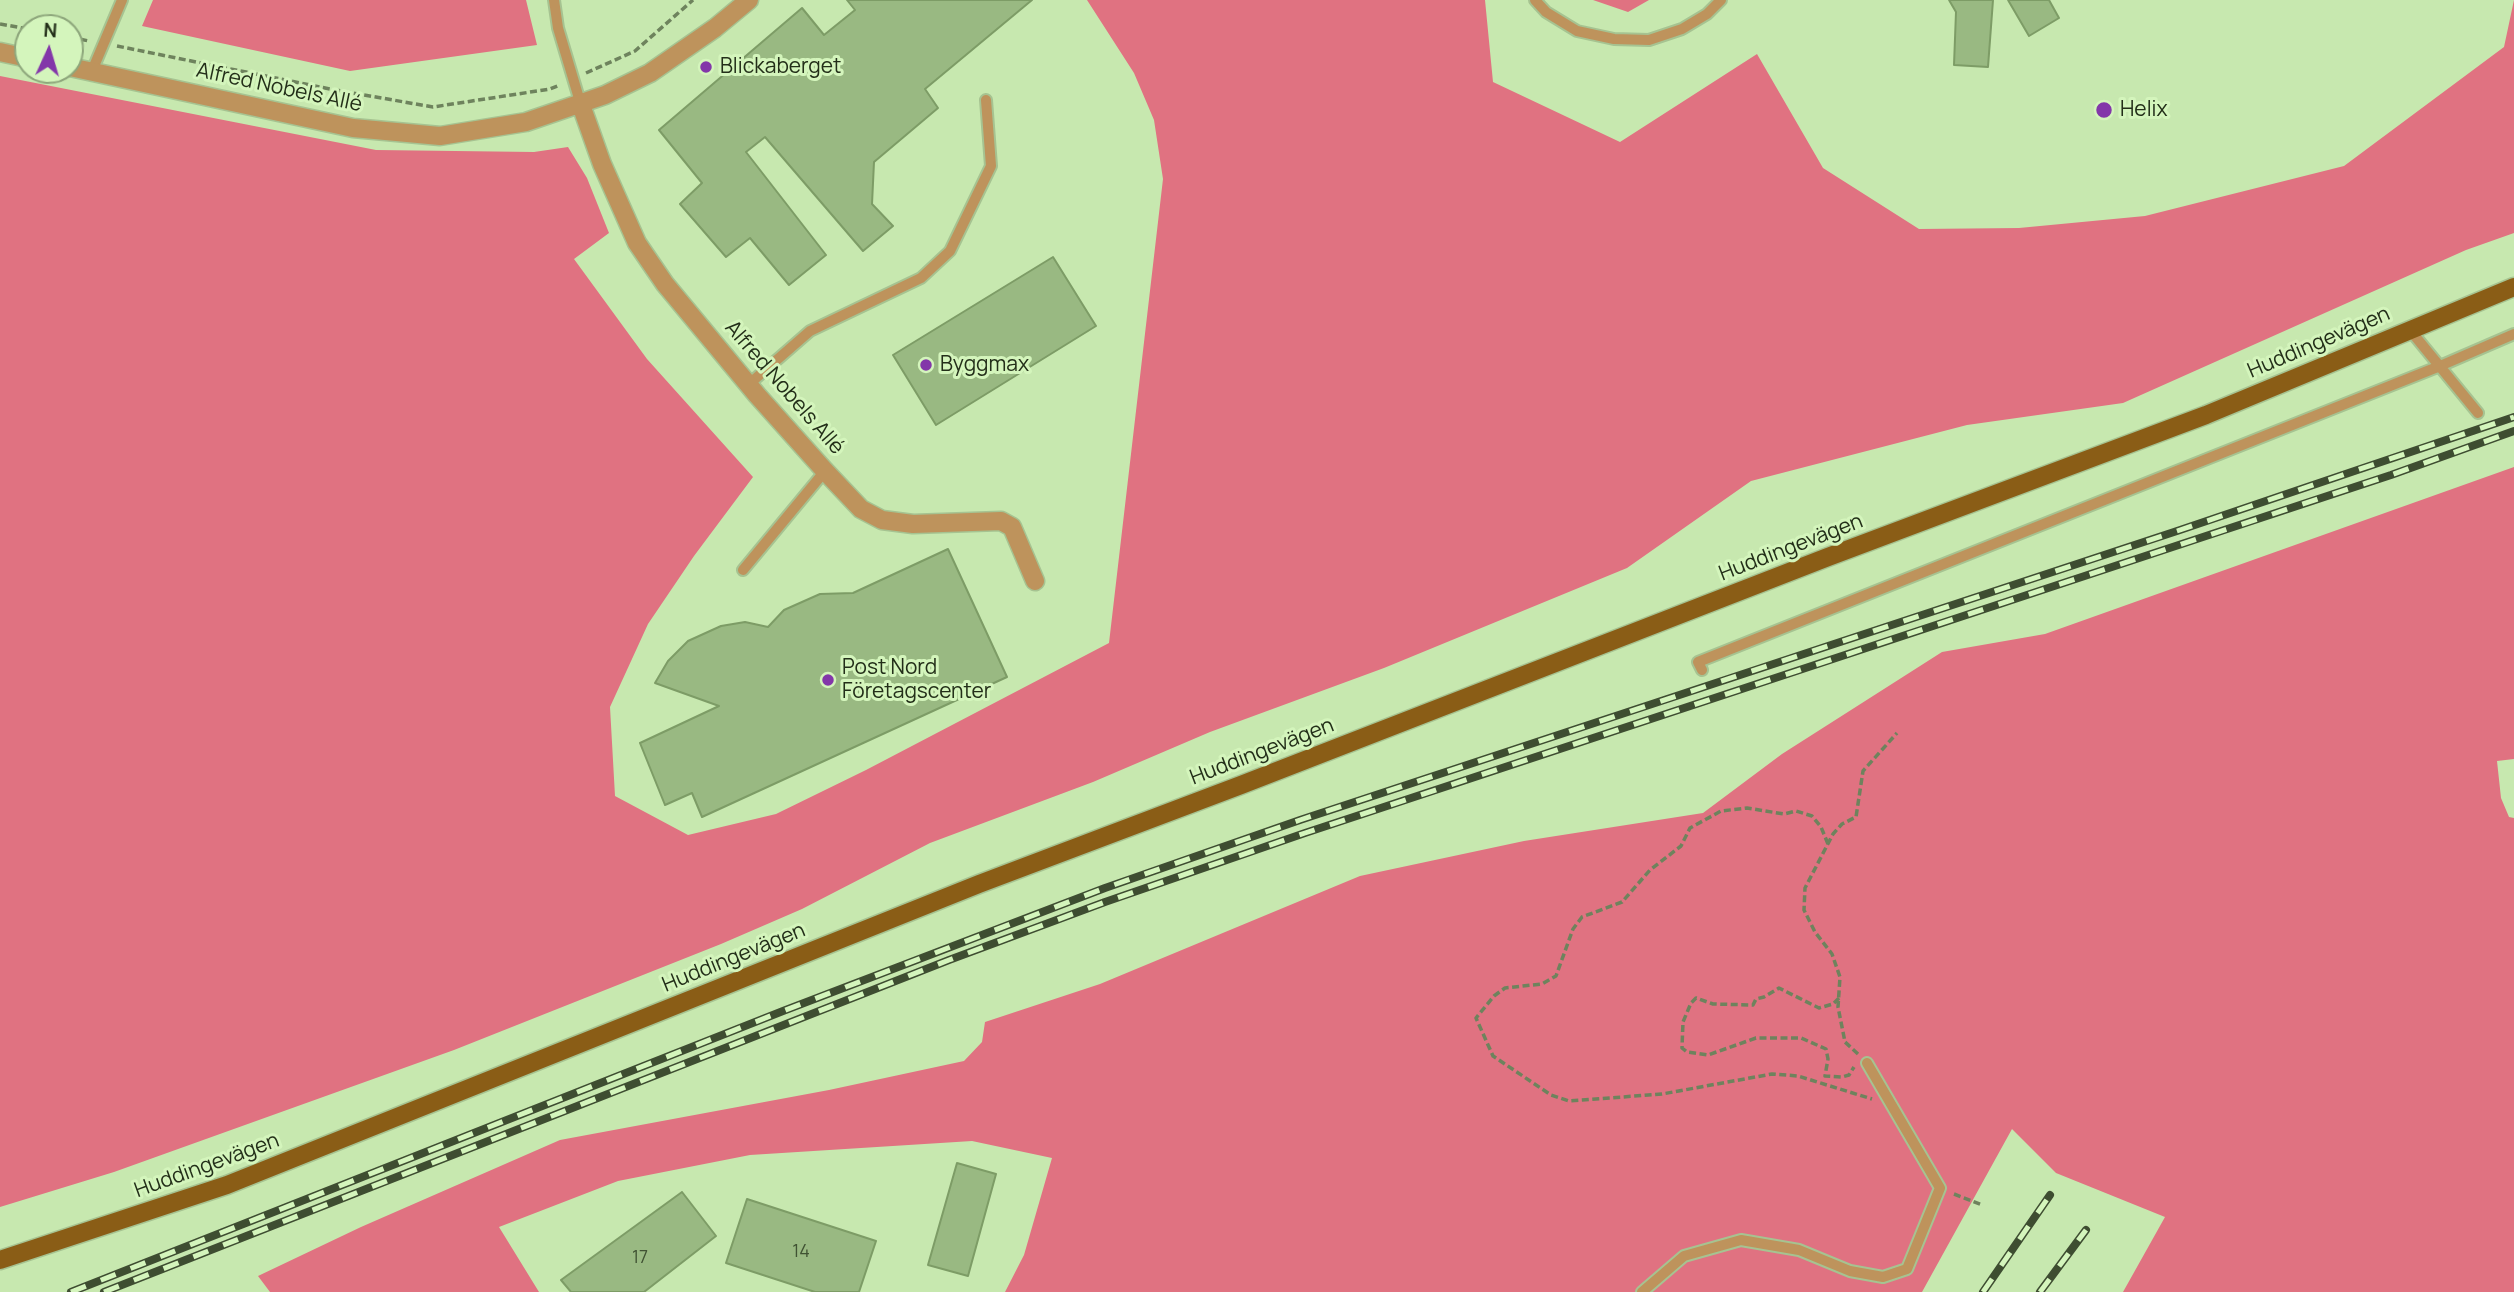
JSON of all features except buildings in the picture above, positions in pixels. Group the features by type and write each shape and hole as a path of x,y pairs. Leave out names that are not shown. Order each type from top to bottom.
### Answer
{"main road":[{"name":"Huddingevägen","path":"0,1258 227,1185 979,884 1828,557 2206,415 2514,287"}],"street":[{"name":"Alfred Nobels Allé","path":"84,70 353,128 440,136 526,122 581,105 650,73 716,28 749,0"},
{"name":"Alfred Nobels Allé","path":"581,105 602,164 637,243 665,284 748,385 861,509 882,520 913,524 1001,521 1012,527 1035,581"}],"lane":[{"path":"92,71 122,0"},
{"path":"554,0 558,28 581,105"},
{"path":"1535,0 1546,12 1577,31 1614,39 1649,40 1682,29 1707,14 1721,0"},
{"path":"748,385 810,331 921,278 950,251 991,166 986,100"},
{"path":"2410,330 2478,413"},
{"path":"1702,670 1698,662 2514,334"},
{"path":"744,570 825,471"},
{"path":"1864,1060 1940,1188 1952,1193"},
{"path":"1642,1292 1684,1256 1741,1240 1798,1250 1850,1271 1883,1277 1907,1269 1940,1188"}],"path":[{"path":"84,40 433,107 550,89 635,51 693,0"},
{"path":"1839,998 1833,1004 1819,1008 1779,988 1756,999 1753,1005 1713,1004 1696,998 1691,1003 1684,1022 1682,1048 1687,1052 1708,1055 1756,1038 1801,1038 1826,1049 1828,1059 1825,1076 1849,1075 1864,1060 1845,1042 1839,998 1840,977 1832,954 1815,932 1804,910 1805,888 1833,834 1842,824 1856,817 1863,771 1897,733"},
{"path":"1828,844 1821,827 1812,816 1804,813 1796,811 1784,814 1747,807 1721,811 1690,828 1681,846 1650,870 1622,902 1582,917 1573,929 1556,976 1542,984 1505,988 1494,996 1476,1018 1493,1055 1551,1095 1569,1101 1662,1094 1772,1074 1798,1076 1891,1105"},
{"path":"1952,1193 1982,1205"}],"shaded area":[{"path":"153,0 526,0 537,45 350,71 142,26"},
{"path":"1087,0 1485,0 1493,82 1620,142 1757,54 1823,168 1919,229 2019,228 2145,216 2344,166 2504,47 2514,0 2514,233 2466,250 2123,403 1967,425 1751,481 1627,568 1384,668 1210,732 1093,782 930,843 802,909 721,944 454,1050 114,1172 0,1207 0,76 14,79 14,84 41,84 376,150 534,152 568,147 587,178 609,233 574,259 647,359 753,477 648,624 610,707 615,796 688,835 776,814 1109,643 1163,179 1154,120 1134,73"},
{"path":"1593,0 1649,0 1628,12"},
{"path":"2514,467 2514,759 2497,761 2501,798 2509,817 2514,818 2514,1292 2123,1292 2165,1217 2056,1173 2012,1129 1922,1292 1005,1292 1024,1255 1052,1158 972,1141 750,1155 618,1181 499,1227 539,1292 270,1292 258,1276 361,1227 560,1140 829,1090 964,1061 982,1042 985,1022 1100,984 1360,876 1524,841 1703,813 1782,754 1942,652 2045,634"}],"railway":[{"path":"71,1292 783,1011 1105,888 1300,820 2514,417"},
{"path":"104,1292 949,960 1105,902 1305,833 2391,475 2514,431"},
{"path":"1983,1292 2050,1195"},
{"path":"2040,1292 2086,1230"}],"place":[{"name":"Blickaberget","path":"706,67"},
{"name":"Helix","path":"2104,110"},
{"name":"Byggmax","path":"926,365"},
{"name":"Post Nord Företagscenter","path":"828,680"}]}
